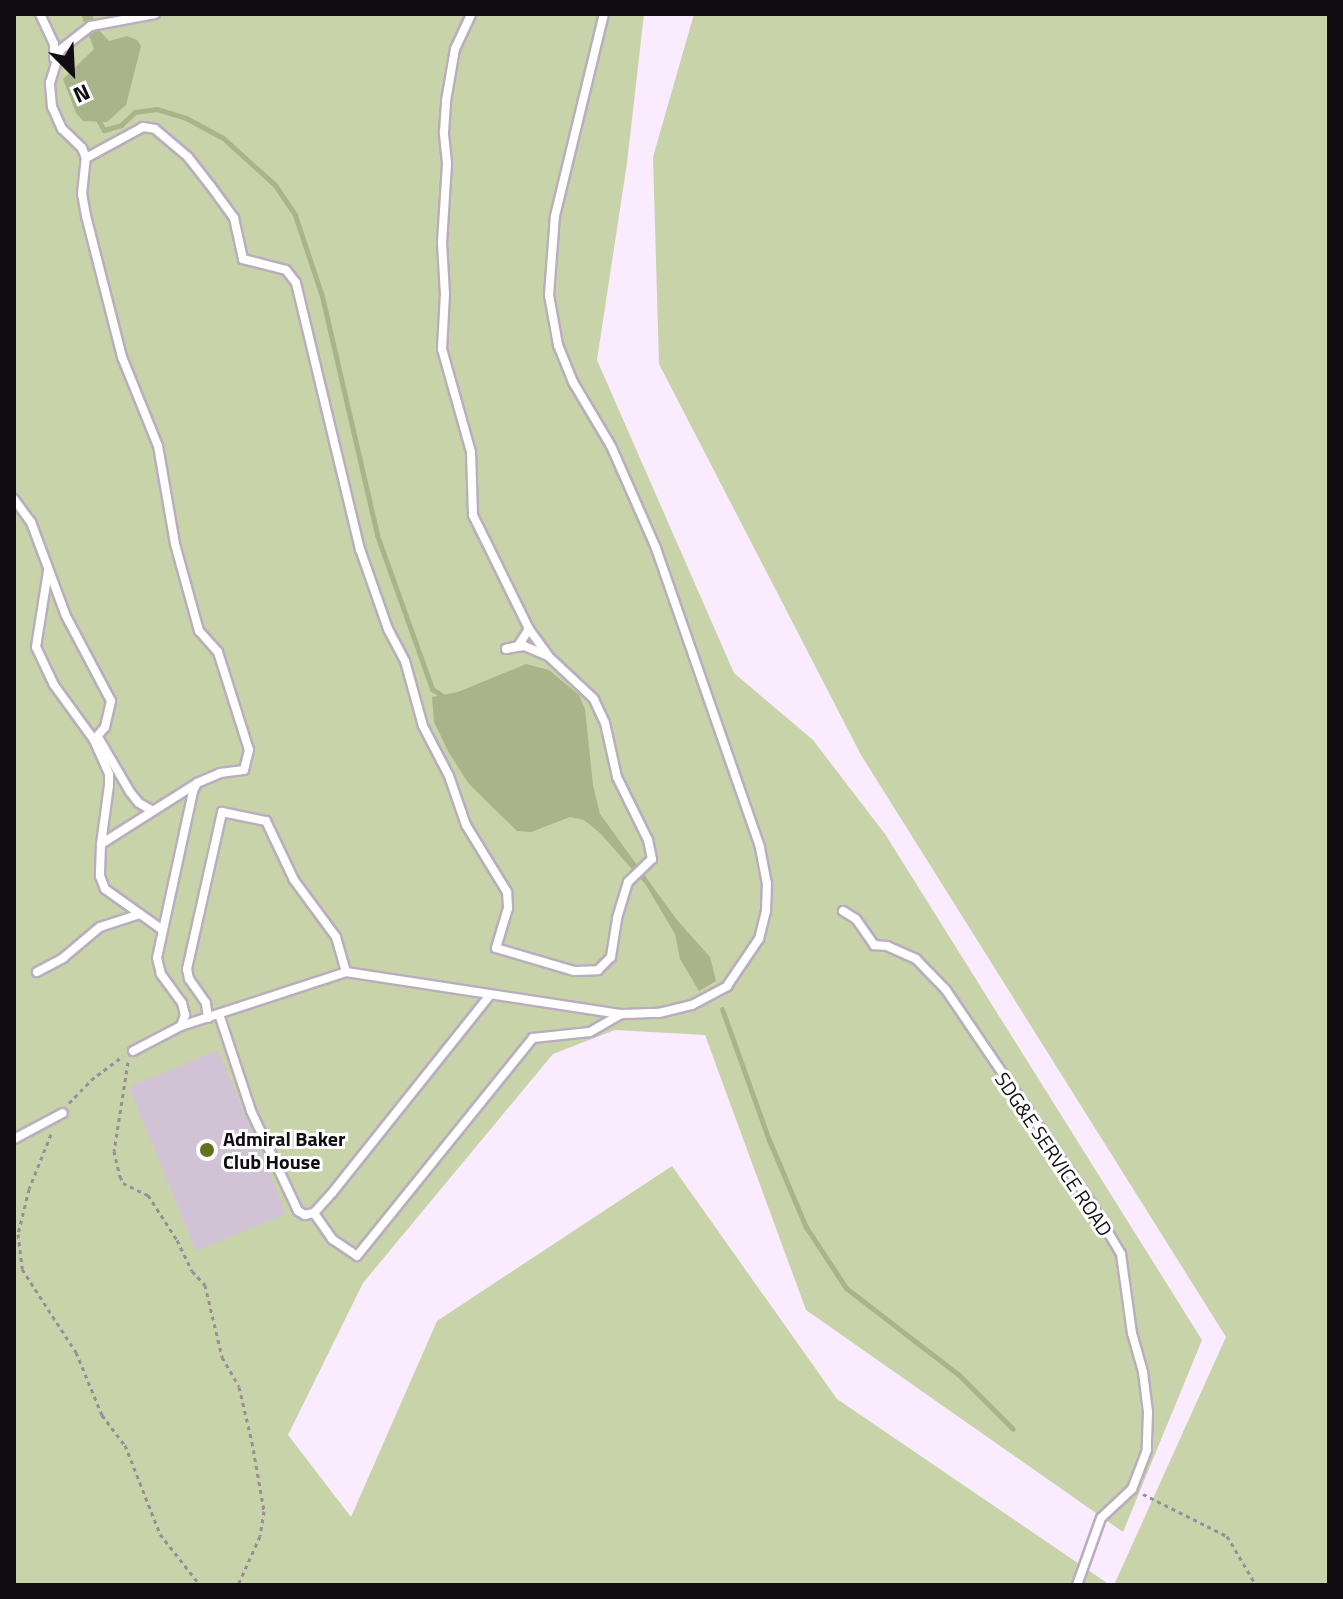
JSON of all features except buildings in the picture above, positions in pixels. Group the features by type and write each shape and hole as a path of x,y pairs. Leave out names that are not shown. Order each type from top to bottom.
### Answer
{"lane":[{"path":"40,14 54,44 55,62"},
{"path":"101,844 197,783 220,773 244,770 249,750 218,652 199,631 175,544 158,446 116,334 82,194 86,158 82,148 62,129 49,92 60,50 82,31 100,23 143,19 155,14"},
{"path":"86,158 133,131 150,126 188,157 234,218 243,259 286,270 296,283 360,549 388,629 405,661 423,726 449,776 466,825 507,892 508,908 496,948 574,971 598,970 611,957 619,907 634,875 652,859 652,852 617,777 601,713 583,686 548,656 529,629 473,515 471,452 442,349 445,294 442,222 447,163 444,117 455,49 471,14"},
{"path":"133,1051 181,1026 346,972 622,1014 659,1013 692,1005 727,986 759,939 766,911 767,884 760,847 651,535 611,446 573,382 558,345 549,295 555,216 604,14"},
{"path":"14,499 31,522 69,623 111,701 105,727 96,738"},
{"path":"48,571 36,647 54,685 96,738 130,792 139,803 151,810"},
{"path":"529,629 518,646 548,656"},
{"path":"96,738 109,774 100,876 105,889 161,929"},
{"path":"181,1026 185,1015 182,1003 161,974 157,958 161,929 197,783"},
{"path":"208,1018 206,1003 189,979 187,969 222,812 266,821 294,880 336,937 346,972"},
{"name":"SDG&E SERVICE ROAD","path":"843,911 856,919 874,945 916,959 946,990 1092,1205 1121,1254 1148,1412 1147,1450 1132,1489 1101,1518 1077,1585"},
{"path":"37,972 63,958 100,927 140,914"},
{"path":"219,1014 251,1111 298,1211 305,1215 314,1213 489,996"},
{"path":"314,1213 332,1239 357,1256 533,1038 590,1032 622,1014"},
{"path":"14,1139 63,1113"}],"path":[{"path":"133,1051 91,1080 63,1113 29,1189 18,1234 22,1269 80,1360 102,1415 125,1445 160,1534 200,1585"},
{"path":"133,1051 127,1063 114,1151 120,1176 123,1183 148,1195 177,1240 192,1271 205,1285 222,1357 239,1387 261,1487 264,1511 260,1536 238,1585"},
{"path":"1132,1489 1227,1536 1241,1553 1256,1585"}],"shaded area":[{"path":"14,14 644,14 627,163 597,360 734,673 813,740 885,834 1202,1340 1123,1532 806,1310 705,1035 615,1030 553,1054 363,1283 288,1435 351,1517 437,1321 672,1166 837,1399 1110,1585 14,1585"},
{"path":"81,14 92,14 97,28 109,41 127,36 137,40 141,46 126,105 107,122 83,121 76,113 63,79 94,49"},
{"path":"694,14 1329,14 1329,1585 1114,1585 1226,1337 861,755 659,364 653,157"},
{"path":"526,664 549,670 579,695 585,709 593,785 600,814 677,920 710,957 716,981 699,991 680,959 675,934 646,885 600,833 584,820 570,817 531,832 517,831 469,784 449,753 434,722 432,697 458,692"}],"waterway":[{"path":"97,118 104,130 121,125 135,112 157,109 186,118 223,138 275,185 295,215 322,296 377,535 432,689 446,698"},
{"path":"722,1009 769,1140 806,1227 846,1288 959,1375 1013,1429"}],"place":[{"name":"Admiral Baker Club House","path":"207,1150"}]}
